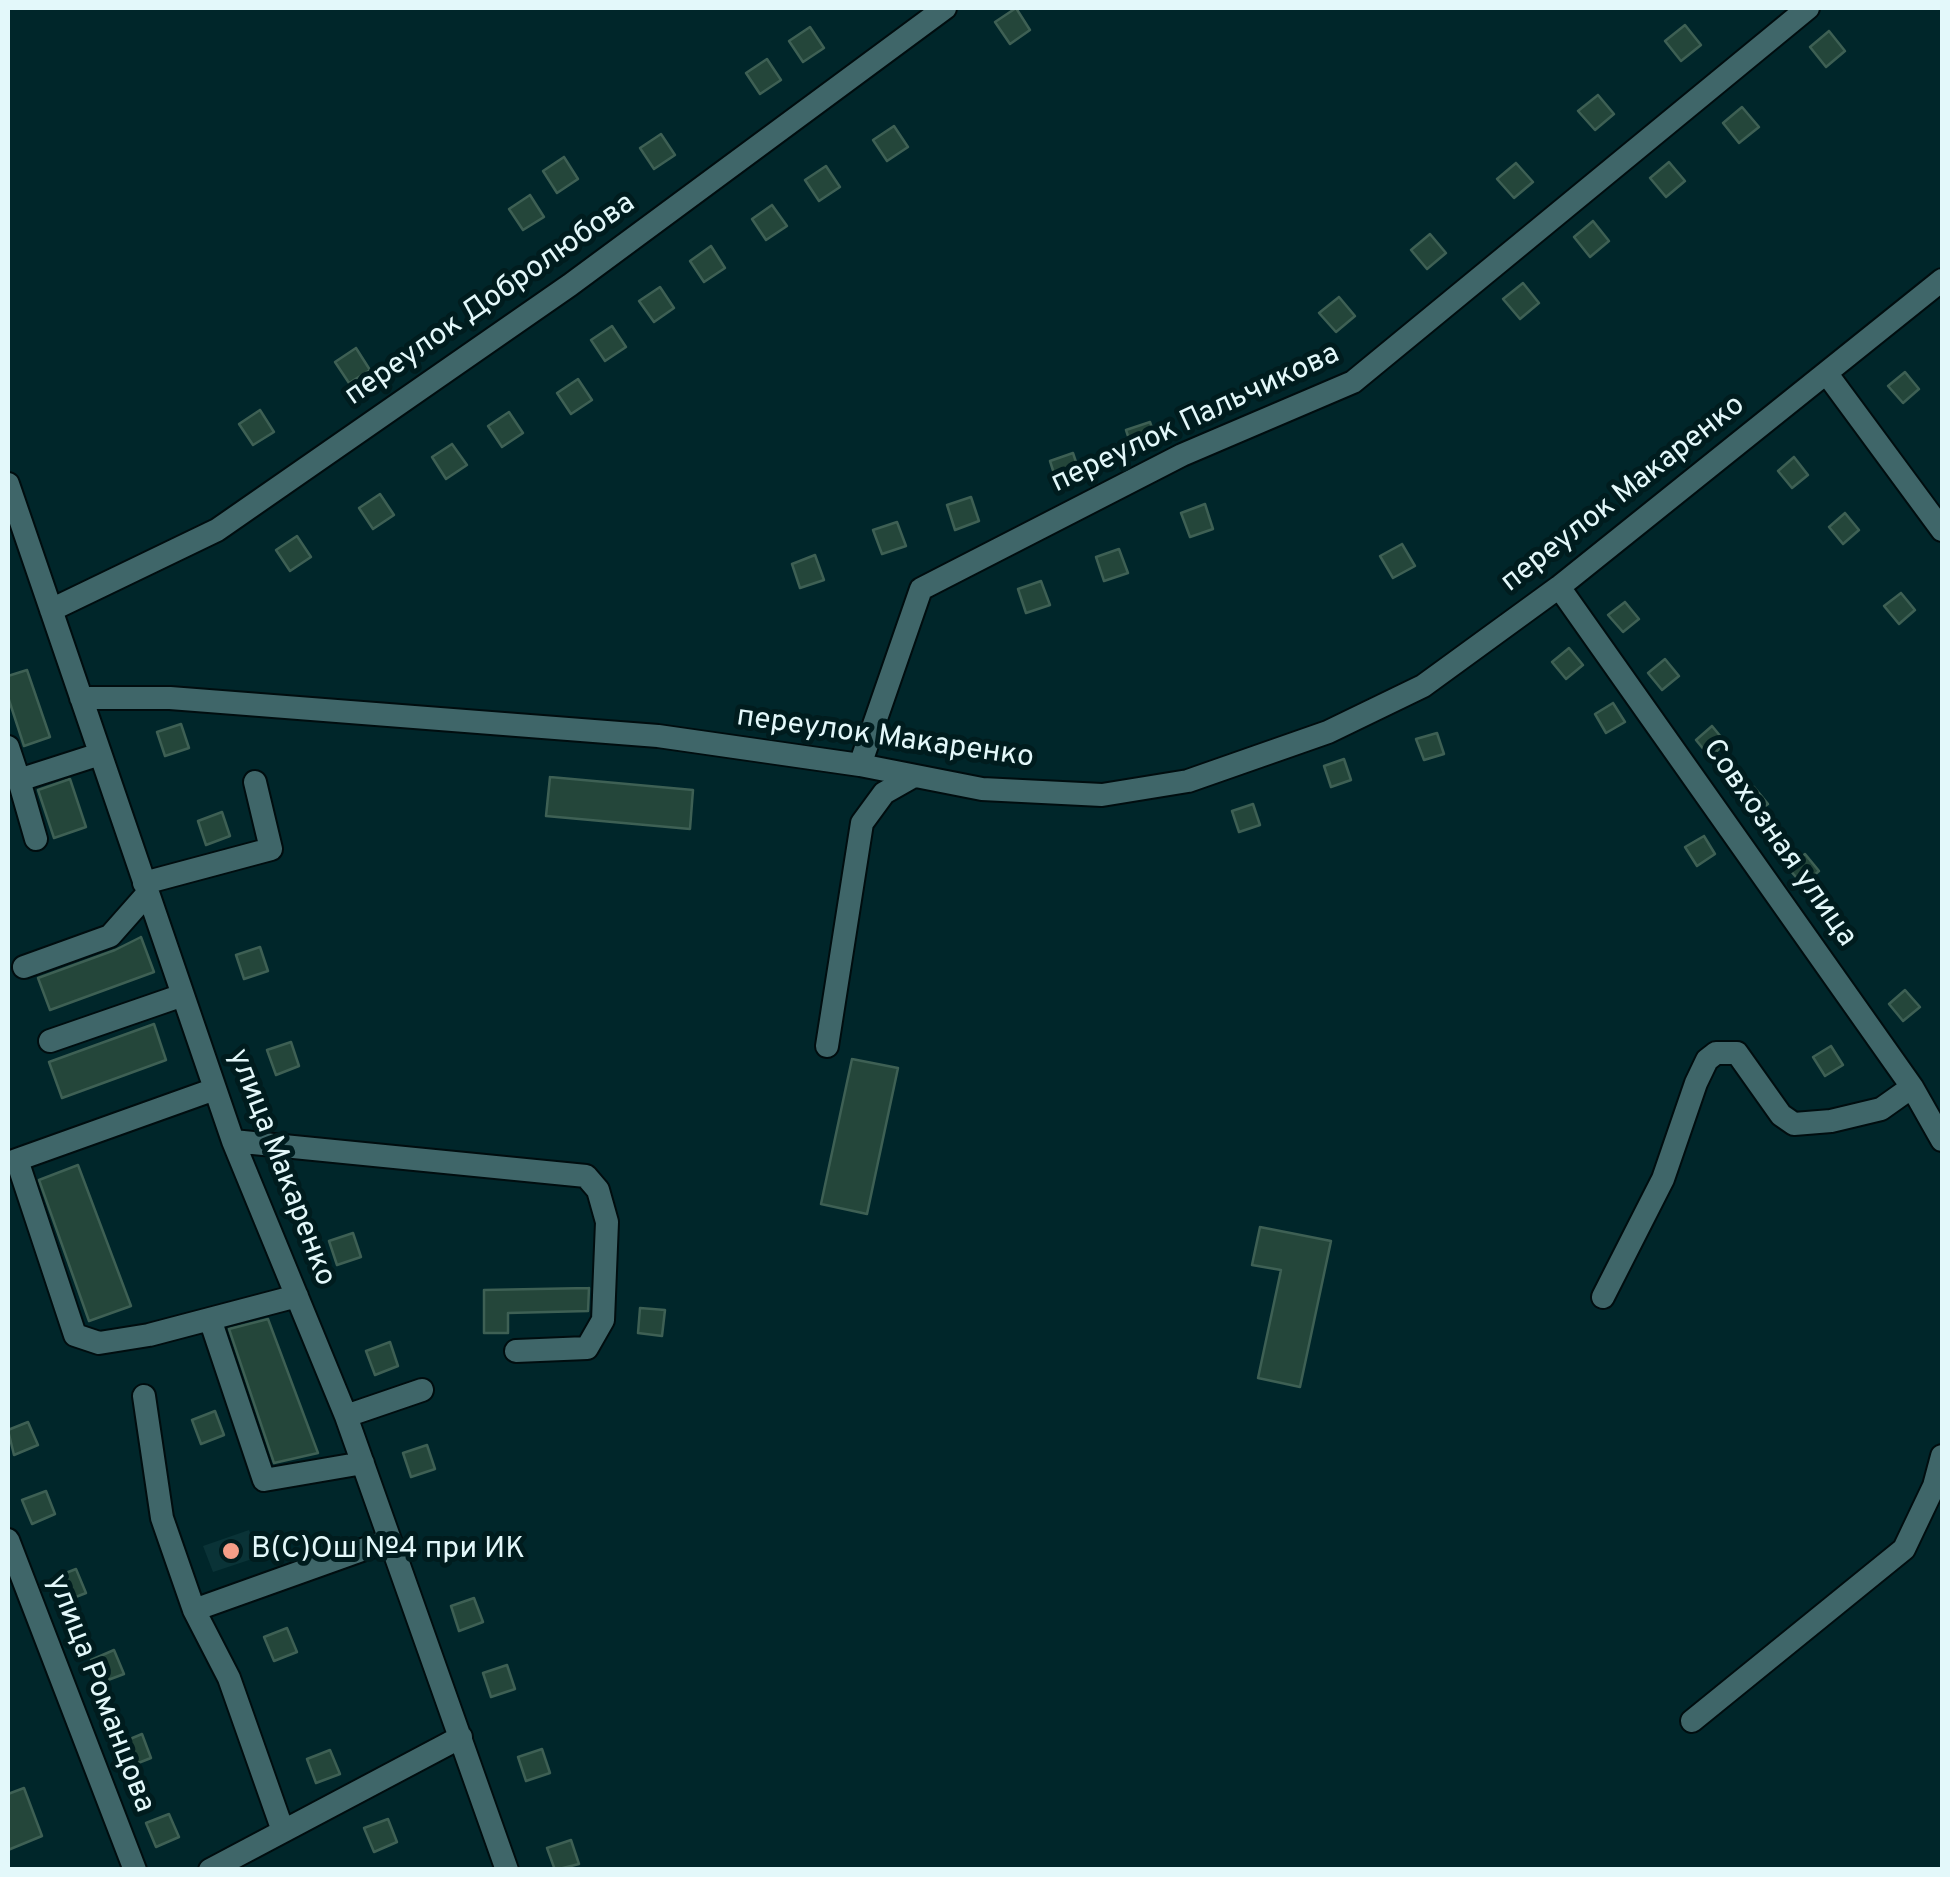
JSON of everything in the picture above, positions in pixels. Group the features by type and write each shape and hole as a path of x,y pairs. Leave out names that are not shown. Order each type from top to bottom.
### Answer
{"street":[{"name":"переулок Добролюбова","path":"51,610 217,530 570,284 944,8"},
{"name":"переулок Пальчикова","path":"860,765 921,589 1182,454 1352,382 1808,8"},
{"name":"переулок Макаренко","path":"81,698 170,698 658,736 860,765 982,788 1102,795 1188,782 1328,732 1423,686 1559,587 1942,280"},
{"path":"1827,374 1942,530"},
{"name":"улица Макаренко","path":"8,484 233,1142 346,1416 507,1870"},
{"name":"Совхозная улица","path":"1559,587 1912,1086 1942,1140"},
{"path":"8,747 36,839"},
{"path":"19,780 100,754"},
{"path":"828,1046 862,824 884,793 914,776"},
{"path":"24,967 110,936 146,888 271,849 256,782"},
{"path":"50,1041 183,995"},
{"path":"1603,1297 1663,1179 1696,1083 1707,1060 1716,1053 1736,1053 1780,1115 1794,1124 1831,1121 1881,1108 1912,1086"},
{"path":"215,1089 12,1161 75,1335 99,1344 296,1296"},
{"path":"233,1142 586,1176 598,1190 607,1222 603,1320 586,1348 516,1351"},
{"path":"210,1319 264,1480 362,1463"},
{"path":"346,1416 422,1390"},
{"path":"144,1396 162,1518 194,1610 229,1678 283,1831"},
{"path":"1692,1720 1904,1549 1934,1486 1942,1456"},
{"name":"улица Романцова","path":"8,1540 134,1870"},
{"path":"194,1610 390,1540"},
{"path":"210,1870 461,1737"}],"shaded area":[{"name":"В(С)Ош №4 при ИК","path":"249,1530 258,1557 213,1572 203,1546"}],"building":[{"path":"1016,8 1030,30 1010,44 995,22"},
{"path":"1685,25 1701,45 1681,61 1665,41"},
{"path":"810,27 824,48 803,62 789,41"},
{"path":"1829,31 1845,51 1826,67 1810,47"},
{"path":"767,59 781,80 760,94 746,73"},
{"path":"1598,95 1614,114 1595,130 1578,111"},
{"path":"1742,107 1759,127 1739,143 1723,123"},
{"path":"894,126 908,147 887,161 873,140"},
{"path":"661,134 675,155 654,169 640,148"},
{"path":"564,157 578,179 557,193 543,171"},
{"path":"1669,162 1685,181 1666,197 1650,178"},
{"path":"1516,163 1533,182 1514,198 1497,179"},
{"path":"826,166 840,187 819,201 805,180"},
{"path":"530,195 544,217 523,230 509,209"},
{"path":"772,205 787,226 766,240 752,219"},
{"path":"1593,221 1609,241 1590,257 1574,237"},
{"path":"1430,234 1446,253 1427,269 1411,250"},
{"path":"711,246 725,268 704,282 690,261"},
{"path":"1523,283 1539,303 1520,319 1503,299"},
{"path":"660,287 674,308 654,322 639,301"},
{"path":"1339,297 1355,316 1336,332 1319,313"},
{"path":"612,326 626,347 605,361 591,340"},
{"path":"356,348 370,370 349,383 335,362"},
{"path":"1905,372 1919,389 1903,403 1888,386"},
{"path":"578,379 592,400 571,414 557,393"},
{"path":"260,410 274,432 253,445 239,424"},
{"path":"509,412 523,433 502,447 488,426"},
{"path":"1150,422 1158,446 1134,454 1126,430"},
{"path":"452,444 467,465 446,479 432,457"},
{"path":"1073,453 1081,477 1058,486 1050,461"},
{"path":"1794,457 1808,475 1792,488 1778,471"},
{"path":"380,494 394,515 373,529 359,508"},
{"path":"971,497 979,521 955,530 947,505"},
{"path":"1205,504 1213,529 1190,537 1181,513"},
{"path":"1845,513 1859,530 1843,544 1829,527"},
{"path":"897,522 906,546 882,554 873,530"},
{"path":"297,536 311,557 290,571 276,550"},
{"path":"1402,544 1415,566 1393,578 1380,556"},
{"path":"1119,549 1128,573 1104,581 1096,557"},
{"path":"815,555 824,580 800,588 792,564"},
{"path":"1041,581 1050,605 1026,613 1018,589"},
{"path":"1901,593 1915,610 1899,624 1884,606"},
{"path":"1625,602 1639,619 1623,632 1608,615"},
{"path":"1569,648 1583,665 1566,679 1552,662"},
{"path":"1665,659 1679,676 1662,690 1648,673"},
{"path":"27,670 50,737 24,746 8,697 8,676"},
{"path":"1613,703 1625,722 1606,733 1595,714"},
{"path":"181,724 189,748 165,756 157,732"},
{"path":"1712,726 1726,743 1710,757 1696,740"},
{"path":"1437,733 1444,754 1424,760 1416,739"},
{"path":"1344,759 1351,780 1331,787 1324,766"},
{"path":"550,777 693,790 690,829 546,816"},
{"path":"70,779 86,827 54,838 38,790"},
{"path":"1754,787 1768,804 1751,817 1737,800"},
{"path":"1253,804 1260,825 1239,832 1232,811"},
{"path":"222,812 230,836 206,845 198,821"},
{"path":"1704,836 1715,854 1697,866 1685,847"},
{"path":"1805,854 1819,871 1803,885 1788,868"},
{"path":"141,937 154,972 50,1010 38,978"},
{"path":"260,947 268,971 244,979 236,955"},
{"path":"1905,990 1920,1007 1903,1021 1889,1004"},
{"path":"154,1024 166,1060 62,1098 49,1062"},
{"path":"291,1042 299,1066 276,1075 267,1050"},
{"path":"1831,1046 1843,1065 1825,1076 1813,1057"},
{"path":"852,1059 898,1068 867,1214 821,1204"},
{"path":"78,1165 131,1306 89,1321 39,1180"},
{"path":"1260,1227 1331,1241 1300,1387 1258,1378 1281,1270 1252,1265"},
{"path":"353,1233 361,1257 337,1265 329,1241"},
{"path":"589,1288 588,1311 508,1313 508,1333 484,1333 484,1290"},
{"path":"640,1308 665,1310 662,1336 638,1333"},
{"path":"268,1319 318,1453 274,1463 229,1329"},
{"path":"390,1342 398,1366 375,1375 366,1351"},
{"path":"215,1411 224,1435 201,1444 192,1420"},
{"path":"28,1422 38,1445 14,1455 8,1430"},
{"path":"427,1445 435,1469 411,1477 403,1453"},
{"path":"46,1491 55,1514 32,1524 22,1500"},
{"path":"76,1569 86,1593 63,1602 53,1578"},
{"path":"474,1598 483,1622 459,1631 451,1606"},
{"path":"287,1628 297,1652 274,1661 264,1637"},
{"path":"114,1650 124,1674 100,1683 91,1660"},
{"path":"507,1665 515,1689 491,1697 483,1673"},
{"path":"142,1734 151,1758 128,1767 118,1744"},
{"path":"542,1749 550,1773 526,1781 518,1757"},
{"path":"330,1750 340,1774 316,1783 307,1759"},
{"path":"24,1788 42,1836 8,1850 8,1794"},
{"path":"169,1814 179,1837 156,1847 146,1823"},
{"path":"388,1819 397,1842 374,1852 364,1828"},
{"path":"571,1840 579,1864 555,1870 547,1848"}],"place":[{"name":"В(С)Ош №4 при ИК","path":"231,1551"}]}
